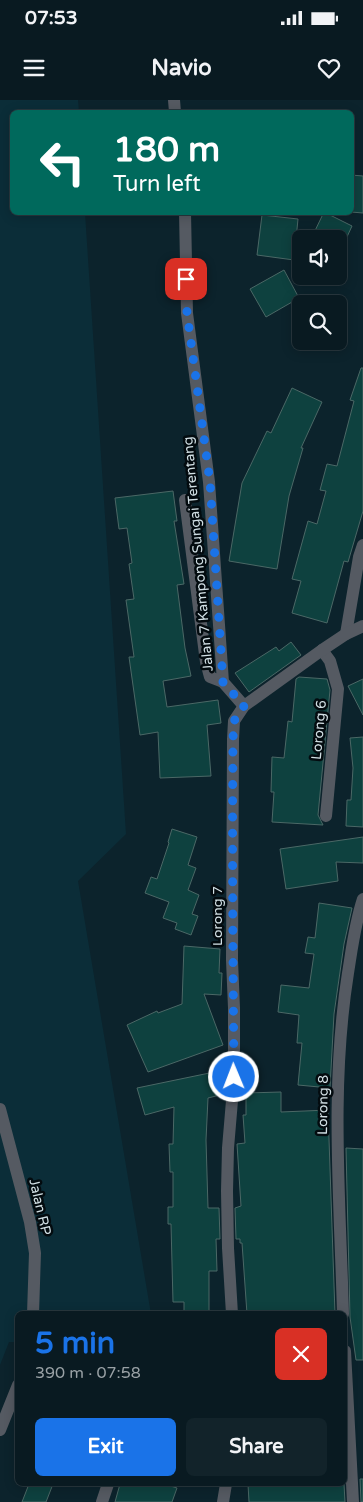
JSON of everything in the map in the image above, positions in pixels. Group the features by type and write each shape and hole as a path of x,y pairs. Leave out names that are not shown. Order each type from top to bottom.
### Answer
{"street":[{"name":"Jalan 7 Kampong Sungai Terentang","path":"185,215 187,313 210,482 223,682 244,706"},
{"path":"185,500 206,662 210,677 223,682"},
{"path":"346,634 359,557 363,545"},
{"name":"Lorong 7","path":"232,1311 227,1191 228,1148 234,1077 232,960 234,721 244,706 322,650 346,634 363,626"},
{"name":"Lorong 6","path":"322,650 330,661 338,689 326,816"},
{"name":"Lorong 8","path":"343,1311 337,1106 342,1012 353,938 363,899"},
{"name":"Jalan RP","path":"0,1109 30,1222 36,1253 33,1311"},
{"path":"347,1389 353,1502"},
{"path":"0,1430 15,1392"},
{"path":"102,1502 107,1486"},
{"path":"223,1502 226,1486"}],"shaded area":[{"path":"0,100 78,100 79,110 10,110 10,215 85,215 126,834 78,881 150,1311 15,1311 15,1342 9,1342 0,1365"}],"building":[{"path":"354,175 363,176 363,213 354,212"},
{"path":"262,215 298,219 297,230 292,230 292,260 257,255"},
{"path":"323,215 330,215 352,226 347,237 347,230 315,230"},
{"path":"284,270 297,295 292,295 292,302 266,317 250,289"},
{"path":"361,368 363,368 363,511 348,562 344,561 327,623 292,613 301,581 292,579 308,521 317,524 326,491 320,490 327,464 337,466 354,401 350,400"},
{"path":"292,388 322,402 301,448 303,448 289,496 277,569 229,561 242,483 267,431 271,433"},
{"path":"173,491 177,521 174,521 184,584 177,585 185,648 191,676 163,681 167,707 218,700 221,723 207,725 211,776 160,778 158,732 140,735 129,657 134,657 126,600 134,599 129,564 132,563 127,528 119,529 115,498"},
{"path":"291,642 301,655 249,692 235,673 276,647 279,651"},
{"path":"299,677 327,679 330,690 318,815 323,825 272,822 274,792 271,792 272,757 284,758 288,721 292,722 296,679"},
{"path":"363,679 363,715 348,686"},
{"path":"363,737 363,827 346,826 347,800 351,800 353,768 350,738"},
{"path":"172,829 197,837 188,865 196,868 188,890 199,895 192,914 198,916 191,935 175,929 177,923 163,918 169,902 145,893 151,877 157,879"},
{"path":"363,837 363,863 336,862 338,881 286,889 280,849"},
{"path":"319,903 352,908 344,944 334,1014 330,1088 298,1085 302,1043 297,1043 299,1015 278,1012 281,985 309,988 314,954 305,953 308,937 315,938"},
{"path":"184,946 220,949 219,973 222,973 221,995 204,994 223,1045 148,1072 127,1025 157,1011 158,1013 182,1004"},
{"path":"224,1070 226,1080 224,1094 208,1098 206,1140 208,1208 219,1208 220,1239 216,1239 217,1271 209,1271 209,1311 184,1311 184,1302 173,1302 171,1224 168,1224 168,1207 173,1207 173,1172 170,1172 169,1144 173,1144 174,1107 145,1115 137,1088"},
{"path":"281,1092 281,1112 328,1110 335,1311 247,1311 242,1243 240,1243 240,1239 236,1239 235,1208 241,1206 237,1144 245,1143 243,1115 246,1115 246,1093"},
{"path":"346,1148 363,1149 363,1360 356,1360 350,1317"},
{"path":"360,1479 363,1479 363,1502 361,1502"},
{"path":"28,1486 52,1486 46,1502 22,1502"},
{"path":"119,1486 170,1486 177,1488 172,1502 115,1502"},
{"path":"248,1486 344,1486 345,1502 249,1502"}],"route":[{"path":"186,279 187,313 210,482 223,682 244,706 234,721 233,739 232,960 234,1077"}]}
